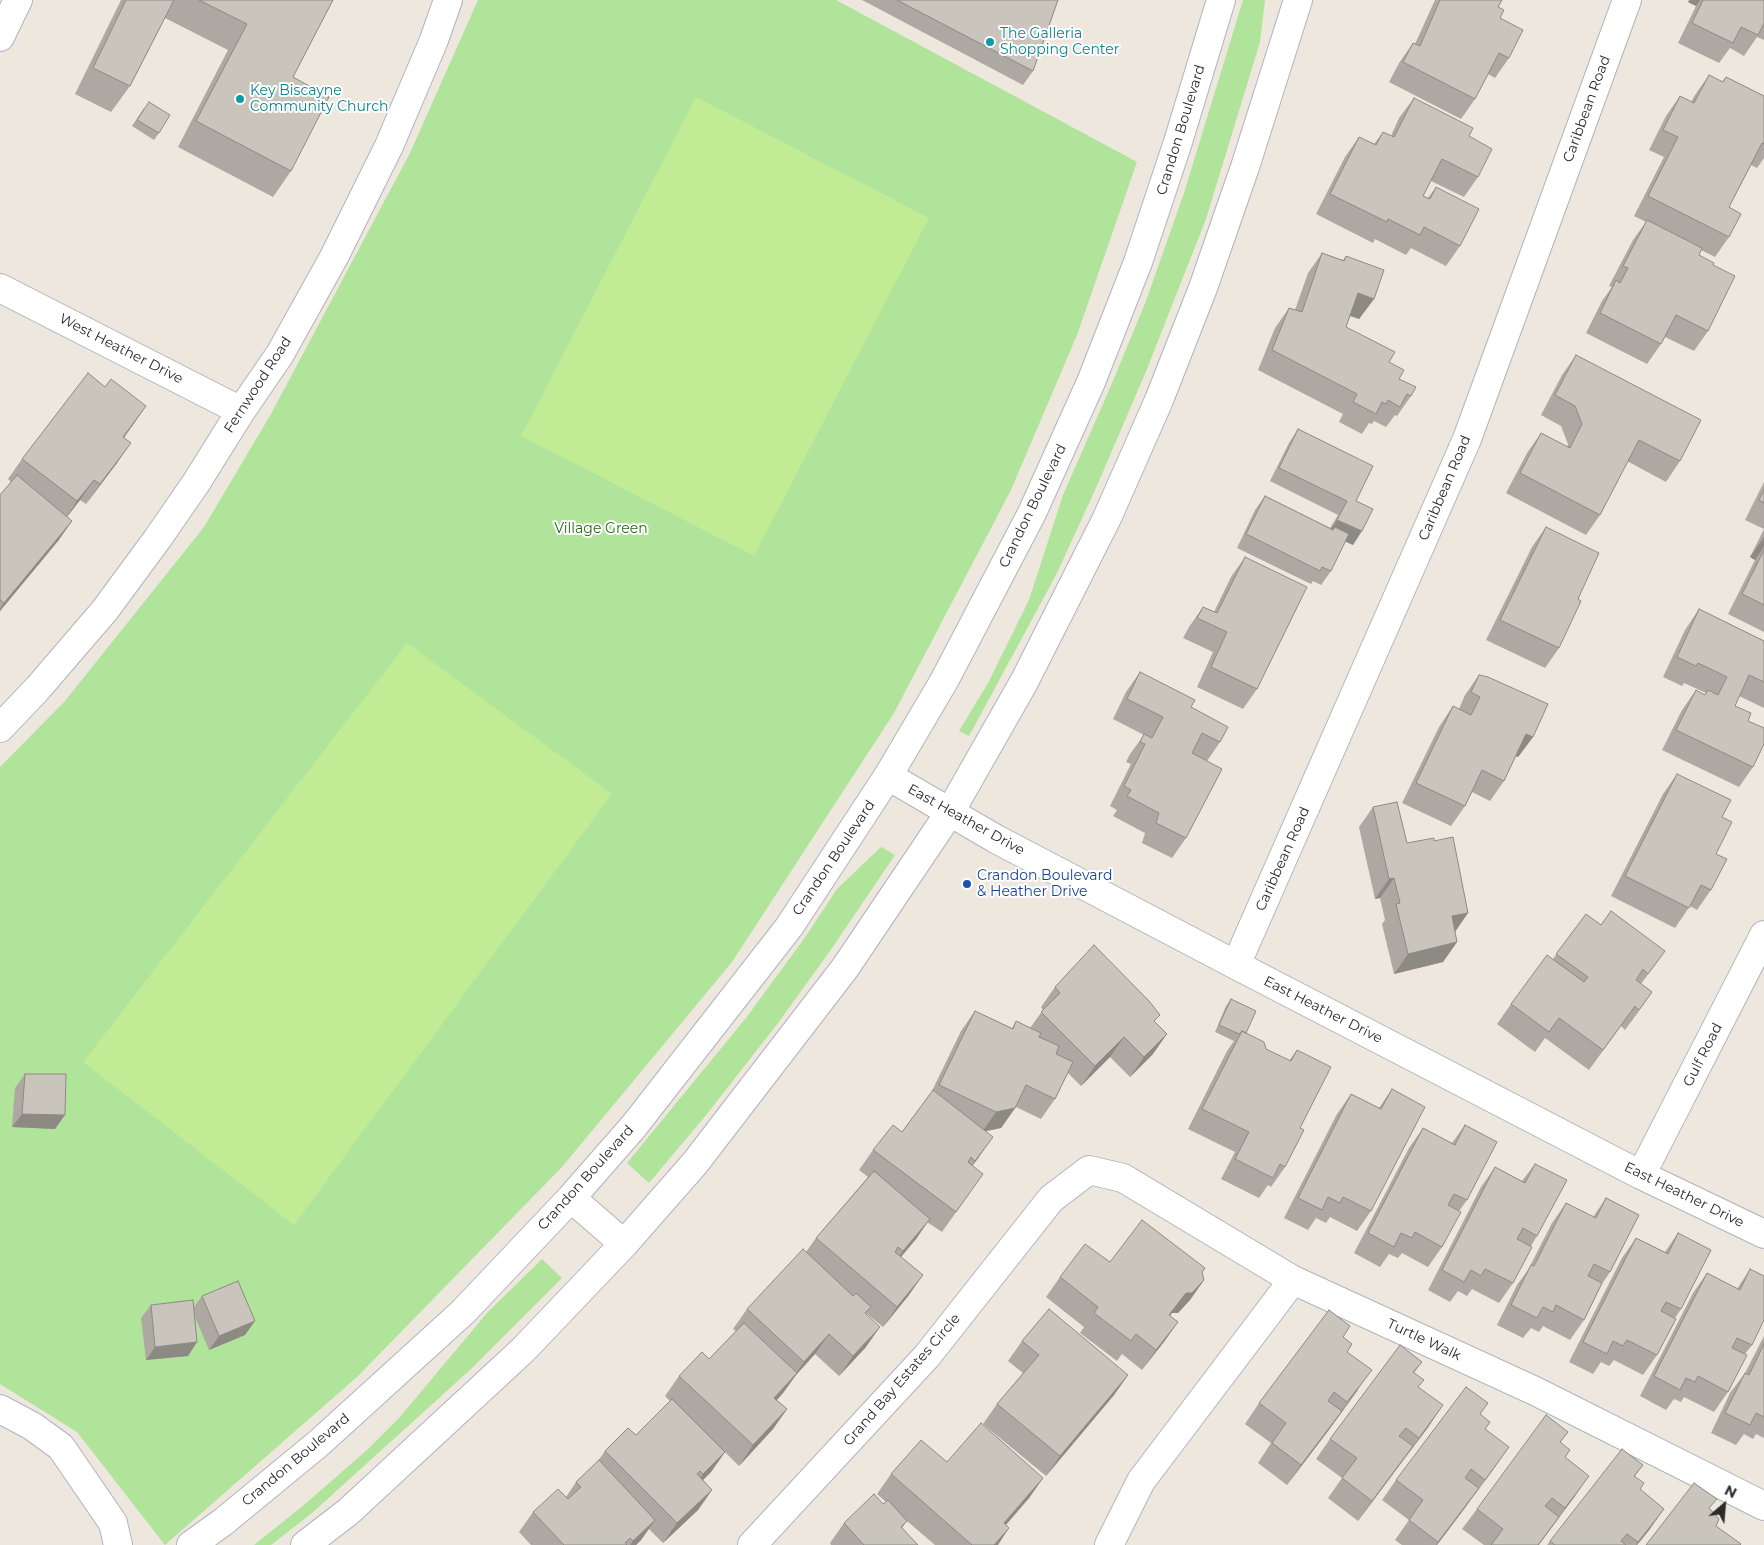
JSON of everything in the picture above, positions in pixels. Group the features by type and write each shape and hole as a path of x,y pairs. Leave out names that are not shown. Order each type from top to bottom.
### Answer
{"street":[{"path":"0,37 18,0"},
{"name":"Fernwood Road","path":"0,728 38,688 105,610 196,483 241,411 280,354 334,257 389,146 434,40 448,0"},
{"name":"Crandon Boulevard","path":"191,1545 223,1522 319,1443 463,1312 571,1198 634,1126 789,927 888,776 944,681 1032,513 1090,382 1138,262 1178,142 1221,0"},
{"path":"306,1545 348,1512 523,1350 624,1244 696,1163 845,968 950,812 1024,682 1107,518 1159,400 1207,279 1298,0"},
{"name":"Caribbean Road","path":"1236,965 1467,439 1627,0"},
{"name":"West Heather Drive","path":"0,288 241,411"},
{"name":"East Heather Drive","path":"888,776 996,839 1236,965 1641,1175 1764,1234"},
{"name":"Gulf Road","path":"1641,1175 1764,936"},
{"name":"Turtle Walk","path":"1089,1170 1123,1178 1293,1280 1535,1391 1764,1506"},
{"name":"Grand Bay Estates Circle","path":"752,1545 927,1356 1051,1199 1089,1170"},
{"path":"571,1198 624,1244"},
{"path":"1109,1545 1141,1481 1293,1280"},
{"path":"0,1409 32,1426 61,1447 113,1523 118,1545"}],"green space":[{"name":"Village Green","path":"478,0 836,0 1137,162 1077,335 1011,490 894,713 732,962 562,1167 357,1377 165,1545 77,1432 0,1384 0,767 65,701 204,527 271,414 410,153"},
{"path":"1243,0 1265,0 1260,42 1206,219 1147,369 1096,488 1056,575 969,736 959,731 988,683 1029,600 1063,495 1146,301 1184,193"},
{"path":"696,97 929,218 754,556 521,436"},
{"path":"407,643 612,794 294,1225 83,1062"},
{"path":"881,847 895,855 830,951 778,1023 707,1114 649,1183 627,1163 746,1018 806,936 837,889"},
{"path":"542,1259 562,1278 471,1369 312,1513 271,1545 254,1545 304,1505 368,1449 399,1418 487,1313"}],"building":[{"path":"126,0 174,0 130,86 93,68"},
{"path":"199,0 333,0 293,77 329,97 291,171 196,121 247,24"},
{"name":"The Galleria Shopping Center","path":"897,0 1058,0 1033,71"},
{"path":"1440,0 1502,0 1498,7 1504,10 1500,18 1523,30 1509,58 1499,53 1475,99 1403,62 1413,43 1420,46"},
{"path":"1703,0 1764,0 1764,23 1758,35 1741,27 1733,43 1692,23"},
{"path":"1709,75 1723,82 1726,77 1764,96 1764,144 1762,143 1729,207 1741,214 1729,237 1648,196 1678,137 1663,130 1680,96 1694,103"},
{"path":"1414,98 1473,128 1469,136 1492,149 1478,177 1442,159 1423,196 1430,199 1436,187 1479,209 1460,246 1424,227 1420,235 1388,219 1387,222 1330,194 1359,137 1376,145 1383,132 1394,137"},
{"path":"149,102 170,115 159,133 137,120"},
{"path":"1647,220 1702,248 1699,255 1714,263 1713,265 1735,276 1708,331 1676,315 1661,344 1600,313 1616,280 1620,283 1628,268 1623,266"},
{"path":"1322,253 1344,261 1346,256 1384,270 1374,299 1358,293 1346,327 1395,352 1389,362 1404,370 1399,379 1416,387 1411,396 1407,394 1400,407 1388,400 1386,404 1382,402 1376,414 1353,402 1357,394 1272,350 1289,308 1302,312"},
{"path":"1576,355 1701,420 1680,461 1639,440 1600,515 1520,473 1541,433 1570,448 1582,424 1575,406 1555,395"},
{"path":"88,373 105,387 111,379 146,406 123,437 131,443 100,484 94,480 77,501 22,459"},
{"path":"1298,429 1373,466 1356,501 1373,509 1362,531 1337,520 1347,501 1279,468"},
{"path":"17,475 72,521 4,603 0,600 0,495"},
{"path":"1764,490 1764,503 1759,500"},
{"path":"1265,496 1333,530 1335,527 1349,534 1331,571 1322,567 1320,571 1246,534"},
{"path":"1546,527 1599,553 1578,599 1581,601 1559,648 1500,620"},
{"path":"1764,550 1764,605 1742,594"},
{"path":"1245,557 1307,587 1257,689 1211,667 1227,632 1197,618 1203,607 1217,613"},
{"path":"1699,609 1764,641 1764,682 1749,675 1735,706 1751,713 1748,721 1764,728 1764,744 1753,767 1676,730 1696,690 1705,695 1708,690 1718,695 1727,677 1698,663 1696,666 1677,657"},
{"path":"1140,672 1195,700 1191,707 1228,727 1220,742 1202,733 1192,753 1222,769 1186,838 1156,823 1159,813 1127,796 1131,790 1124,786 1145,744 1140,742 1144,734 1152,738 1163,717 1127,699"},
{"path":"1479,675 1488,677 1548,704 1533,737 1526,734 1504,781 1482,770 1465,806 1416,783 1453,706 1471,715 1480,697 1471,692"},
{"path":"1677,774 1731,800 1722,817 1732,822 1716,854 1727,859 1711,890 1701,885 1689,908 1625,876"},
{"path":"1397,802 1407,843 1434,838 1434,841 1453,837 1468,913 1452,916 1457,942 1408,954 1396,904 1400,903 1394,878 1389,879 1373,807"},
{"path":"1611,911 1665,951 1648,974 1643,969 1636,980 1652,992 1639,1010 1635,1006 1603,1050 1559,1018 1549,1032 1511,1004 1547,955 1584,982 1588,977 1556,954 1586,914 1601,925"},
{"path":"1094,945 1149,1001 1160,1015 1154,1021 1167,1034 1144,1057 1124,1037 1095,1066 1041,1012 1060,993 1055,987"},
{"path":"1231,999 1256,1011 1246,1033 1242,1031 1239,1034 1219,1025"},
{"path":"975,1011 1013,1029 1016,1021 1041,1033 1039,1037 1059,1046 1056,1054 1073,1062 1055,1099 1026,1085 1015,1108 996,1112 939,1085"},
{"path":"1242,1031 1264,1042 1266,1049 1291,1061 1297,1050 1331,1067 1300,1128 1304,1130 1285,1167 1280,1164 1273,1178 1235,1159 1249,1132 1202,1109"},
{"path":"25,1074 66,1074 65,1115 22,1114"},
{"path":"1392,1089 1425,1107 1371,1211 1343,1197 1340,1203 1328,1197 1322,1210 1298,1198 1351,1094 1381,1109"},
{"path":"933,1090 993,1137 975,1161 971,1157 968,1162 983,1174 956,1212 873,1150 893,1125 902,1132"},
{"path":"1465,1125 1497,1142 1467,1200 1454,1194 1448,1205 1461,1212 1442,1247 1415,1232 1412,1238 1401,1233 1394,1247 1368,1233 1423,1128 1455,1145"},
{"path":"1535,1164 1567,1180 1537,1236 1523,1228 1517,1239 1532,1247 1513,1283 1485,1269 1481,1276 1471,1270 1464,1282 1442,1270 1495,1167 1525,1183"},
{"path":"874,1171 930,1219 903,1251 898,1247 895,1252 923,1275 897,1307 816,1238"},
{"path":"1606,1198 1639,1215 1610,1272 1594,1264 1588,1276 1602,1283 1584,1320 1556,1305 1553,1312 1543,1307 1537,1318 1511,1305 1531,1265 1534,1266 1566,1203 1596,1218"},
{"path":"1142,1220 1205,1268 1202,1272 1204,1280 1192,1293 1186,1293 1169,1315 1178,1322 1156,1350 1136,1334 1131,1341 1094,1313 1098,1307 1060,1277 1085,1244 1110,1262"},
{"path":"1678,1233 1711,1250 1681,1309 1666,1302 1661,1311 1676,1319 1657,1355 1627,1340 1623,1346 1613,1341 1607,1354 1583,1342 1636,1238 1668,1254"},
{"path":"803,1249 853,1296 856,1293 871,1307 865,1313 880,1327 853,1356 829,1334 804,1362 747,1309"},
{"path":"1750,1269 1764,1276 1764,1320 1752,1345 1737,1338 1732,1348 1747,1355 1728,1392 1698,1376 1695,1382 1686,1378 1680,1390 1654,1376 1707,1273 1740,1290"},
{"path":"238,1281 255,1321 219,1336 202,1296"},
{"path":"193,1300 197,1342 155,1347 151,1305"},
{"path":"1049,1309 1128,1375 1060,1456 997,1404 1039,1355 1022,1341"},
{"path":"1329,1310 1350,1326 1343,1337 1352,1344 1347,1352 1372,1370 1347,1402 1334,1392 1328,1401 1342,1411 1301,1465 1272,1443 1286,1423 1259,1403"},
{"path":"744,1323 797,1373 774,1398 787,1409 753,1445 679,1376 702,1352 709,1359"},
{"path":"1764,1344 1764,1417 1756,1413 1750,1425 1725,1413 1745,1373 1749,1375"},
{"path":"1400,1345 1422,1362 1413,1372 1424,1380 1418,1387 1443,1405 1419,1438 1406,1428 1399,1436 1413,1446 1372,1501 1342,1478 1357,1458 1330,1439"},
{"path":"1466,1387 1488,1403 1480,1414 1490,1422 1485,1429 1509,1447 1485,1480 1471,1469 1465,1478 1479,1488 1438,1542 1409,1520 1423,1500 1396,1480"},
{"path":"672,1399 725,1452 703,1474 700,1471 697,1474 712,1490 677,1523 605,1451 628,1428 636,1435"},
{"path":"1546,1415 1568,1432 1560,1442 1570,1450 1565,1457 1589,1476 1565,1508 1552,1498 1545,1506 1559,1517 1538,1545 1491,1545 1503,1529 1477,1509"},
{"path":"981,1423 1043,1478 1004,1523 1009,1528 994,1545 972,1545 891,1474 921,1440 947,1462"},
{"path":"1622,1449 1643,1465 1634,1476 1644,1483 1640,1489 1664,1509 1638,1542 1627,1534 1621,1541 1626,1545 1555,1545 1550,1541"},
{"path":"599,1460 655,1520 633,1541 630,1538 625,1543 627,1545 564,1545 533,1512 558,1489 568,1499 581,1487 576,1482"},
{"path":"1694,1483 1717,1499 1709,1508 1719,1519 1716,1526 1741,1544 1646,1545"},
{"path":"874,1494 883,1504 888,1500 907,1521 901,1527 918,1545 864,1545 844,1523"}],"place":[{"name":"The Galleria Shopping Center","path":"990,42"},
{"name":"Key Biscayne Community Church","path":"240,99"},
{"name":"Crandon Boulevard & Heather Drive","path":"967,884"}]}
